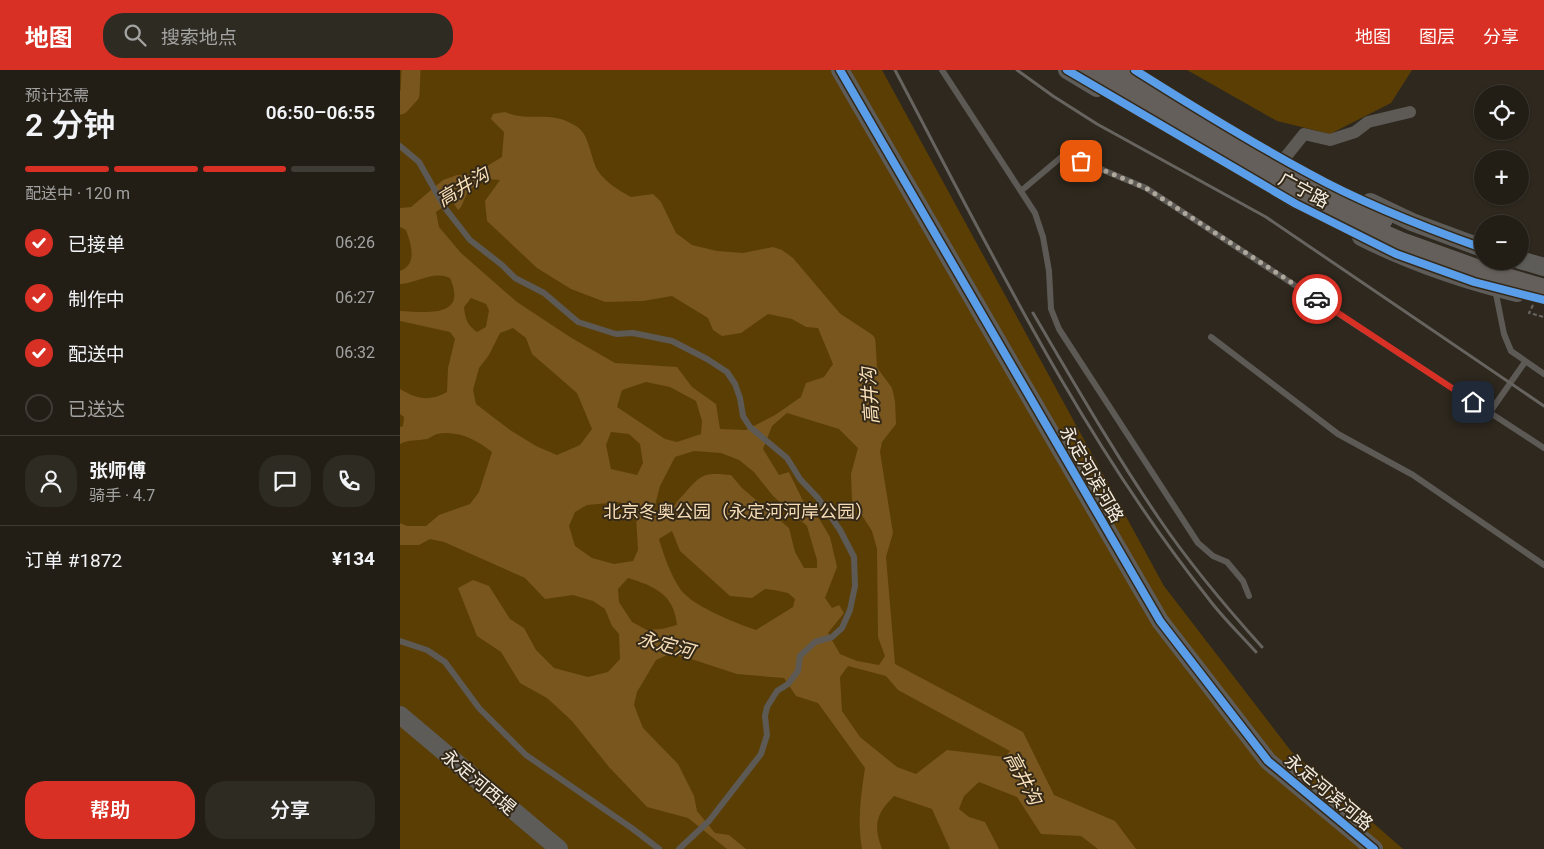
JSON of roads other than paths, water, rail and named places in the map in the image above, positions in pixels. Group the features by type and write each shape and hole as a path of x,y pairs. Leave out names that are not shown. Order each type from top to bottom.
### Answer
{"highway":[{"path":"1087,70 1297,198 1401,243 1479,271 1540,298"},
{"path":"1118,70 1306,182 1406,231 1474,256"},
{"path":"1523,270 1544,276"}],"street":[{"name":"永定河滨河路","path":"840,70 1160,621 1268,760 1374,849"},
{"name":"广宁路","path":"1067,70 1304,208 1396,254 1474,282 1540,298"},
{"name":"广宁路","path":"1136,70 1233,131 1310,174 1412,222 1474,245"},
{"path":"1284,159 1304,134 1330,140 1355,132 1368,122 1410,112"},
{"path":"1529,263 1544,267"},
{"name":"永定河西堤","path":"400,715 559,849"}],"lane":[{"path":"942,70 1035,213 1043,237 1049,271 1051,309 1059,329 1198,544 1213,556 1227,562 1243,581 1249,596"},
{"path":"400,146 419,162 445,208 470,240 516,278 544,293 578,322 616,334 633,333 672,341 707,359 727,372 735,384 743,416 750,427 787,458 800,480 818,498 840,530 854,557 855,586 850,610 842,628 832,637 815,642 800,656 798,671 788,684 777,691 767,707 765,716 767,735 761,754 709,820 679,849"},
{"path":"1021,192 1065,154 1146,188 1544,448"},
{"path":"1495,287 1504,334 1511,351 1544,374"},
{"path":"1212,337 1338,434 1414,475 1544,565"},
{"path":"1490,412 1526,362"},
{"path":"400,641 427,650 445,662 479,708 526,755 659,849"}],"water":[{"name":"永定河","path":"505,112 514,115 557,118 576,126 587,140 595,166 605,179 631,197 653,194 661,202 676,233 692,245 717,251 743,253 773,247 782,250 793,258 843,317 892,388 895,401 896,424 882,442 880,452 893,533 886,557 895,664 1023,732 1054,795 1115,821 1136,849 1098,849 1081,836 1041,834 1017,797 979,782 964,796 959,809 969,817 985,822 999,849 950,849 932,809 894,796 883,808 878,820 879,841 882,849 862,849 860,818 865,768 818,703 796,696 784,678 737,674 685,657 667,655 656,660 637,692 634,705 643,728 678,764 694,796 697,811 715,833 729,835 746,849 727,849 688,818 647,807 609,767 572,721 547,698 520,683 501,652 477,636 458,588 473,580 489,586 510,619 524,628 536,650 554,668 588,677 608,672 620,659 619,634 612,626 605,609 593,601 573,595 545,599 525,578 444,542 430,539 419,545 400,545 400,523 407,526 426,526 439,515 470,504 479,492 492,452 474,440 452,433 437,434 427,439 400,444 400,427 403,426 404,417 400,414 400,389 423,398 434,397 447,392 448,368 455,339 450,332 400,321 400,311 432,312 449,307 453,301 454,291 450,278 438,275 400,284 400,271 409,264 412,253 406,230 400,227 400,208 411,207 443,180 457,175 474,174 502,157 504,132 491,119 493,114","holes":["486,179 500,180 485,201 487,221 537,268 571,289 605,302 643,301 672,296 708,318 713,330 722,336 741,333 768,314 792,319 806,327 818,328 833,364 824,377 806,383 801,397 775,415 746,430 720,429 716,404 692,387 677,367 615,363 570,337 517,302 461,253 439,227 436,212 452,201 458,210 468,191","471,298 486,304 489,310 486,327 477,332 466,318 464,307","513,328 526,338 532,354 577,393 592,429 580,445 557,455 536,446 510,430 476,404 473,390 479,368 489,355 500,333","646,382 670,387 696,401 702,421 701,434 677,442 665,439 617,407 622,390","787,413 839,429 858,448 851,474 852,500 872,531 877,549 878,637 885,656 879,665 857,661 840,654 828,633 844,613 839,605 832,608 825,598 837,567 830,537 820,520 802,499 789,472 779,475 763,449 772,426","611,432 629,434 640,444 643,463 637,475 611,469 606,445","694,451 721,453 739,460 754,472 773,496 807,526 817,560 817,568 804,568 795,552 789,528 742,488 731,475 709,474 699,478 678,501 671,513 663,514 654,509 660,486 675,457","620,502 636,516 638,550 633,561 614,564 592,558 575,546 569,526 575,512 587,505","672,531 680,551 730,596 752,598 765,589 774,590 788,593 795,599 793,607 756,630 727,619 695,602 681,590 659,539","628,578 646,584 667,599 672,606 677,625 647,630 632,622 619,602 618,589","848,666 886,676 898,690 1010,751 1005,757 947,750 916,774 897,767 860,737 842,711 840,677"]}],"waterway":[{"name":"高井沟","path":"400,105 410,94 411,70"},
{"name":"高井沟","path":"834,321 866,342 868,377"}],"railway":[{"path":"895,70 1002,274 1078,408 1162,537 1213,605 1256,652"},
{"path":"1017,70 1097,124 1266,217 1544,406"},
{"path":"1033,313 1109,441 1158,517 1208,584 1262,647"}],"park label":[{"name":"北京冬奥公园（永定河河岸公园）","path":"738,511"}]}
